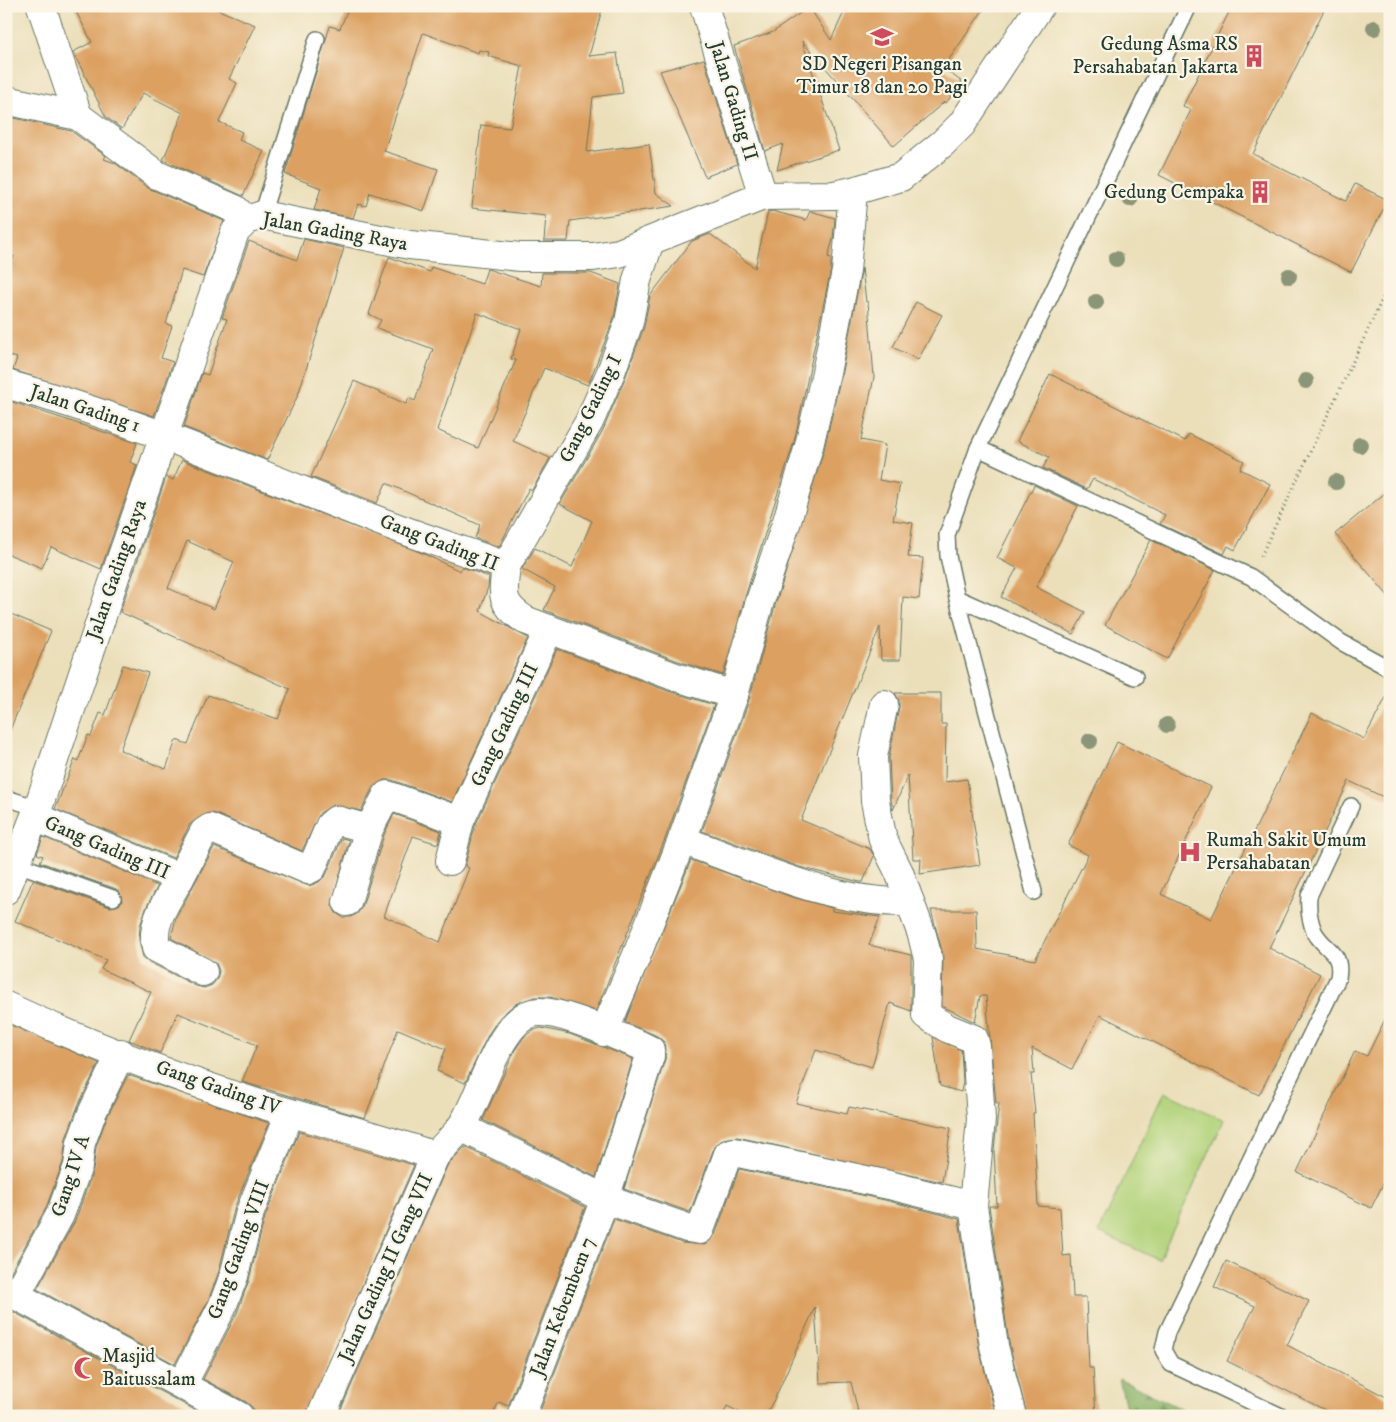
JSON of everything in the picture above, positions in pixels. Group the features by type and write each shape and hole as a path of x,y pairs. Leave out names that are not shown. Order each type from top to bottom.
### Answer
{"street":[{"path":"41,6 78,116"},
{"name":"Jalan Gading II","path":"704,6 763,196"},
{"name":"Jalan Gading Raya","path":"6,890 37,812 69,712 235,232 254,218 410,245 520,257 593,257 619,253 707,220 740,203 763,196 834,195 853,191 901,177 944,142 962,124 1040,6"},
{"path":"6,100 78,116 157,175 254,218"},
{"path":"604,1032 682,840 734,694 760,601 787,521 809,446 846,271 853,191"},
{"name":"Gang Gading I","path":"506,566 588,422 611,372 630,322 637,280 650,241"},
{"name":"Jalan Gading 1","path":"6,384 74,403 164,435"},
{"name":"Gang Gading II","path":"164,435 376,520 506,566 504,599 510,610 525,620 673,676 734,694"},
{"name":"Gang Gading III","path":"450,861 460,821 549,628"},
{"path":"884,704 874,756 875,801 883,840 910,902 922,935 928,959 926,1015 948,1028 974,1039 976,1046 981,1119 973,1206 994,1346 1012,1416"},
{"path":"347,902 369,829 387,795 460,821"},
{"name":"Gang Gading III","path":"37,812 180,878"},
{"name":"Gang Gading III","path":"203,972 156,948 153,936 154,926 204,832 210,828 308,870 312,868 330,825 336,820 369,829"},
{"path":"682,840 811,886 880,901 910,902"},
{"name":"Gang Gading IV","path":"6,1006 74,1036 190,1080 290,1113 391,1140 435,1156"},
{"name":"Jalan Gading II Gang VII","path":"321,1416 435,1156 461,1127 511,1026 526,1014 539,1012 560,1015 604,1032"},
{"name":"Jalan Kebembem 7","path":"521,1416 605,1199 650,1056 650,1050 604,1032"},
{"name":"Gang IV A","path":"11,1292 60,1215 78,1166 81,1143 92,1113 120,1053"},
{"name":"Gang Gading VIII","path":"182,1385 222,1307 234,1276 250,1212 290,1113"},
{"path":"461,1127 605,1199 687,1228 700,1230 728,1154 734,1152 889,1184 973,1206"},
{"path":"11,1292 239,1416"}],"lane":[{"path":"1034,892 956,598 948,556 947,536 978,448 1189,6"},
{"path":"254,218 317,39"},
{"path":"978,448 1251,577 1341,642 1390,669"},
{"path":"956,598 1135,677"},
{"path":"6,798 37,812"},
{"path":"1281,1416 1171,1364 1163,1350 1167,1332 1338,978 1340,966 1336,955 1315,932 1308,912 1309,896 1351,806"},
{"path":"17,864 113,898"}],"path":[{"path":"1251,577 1390,283"},
{"path":"1383,297 1390,300"}],"green space":[{"path":"1164,1092 1224,1120 1159,1260 1099,1232"},
{"path":"1119,1379 1184,1410 1184,1416 1128,1416"}],"building":[{"path":"73,6 209,6 255,25 229,79 237,83 219,122 242,132 239,140 264,151 243,196 163,160 183,113 143,93 122,129 106,117 73,52 92,42"},
{"path":"349,6 603,6 589,56 617,53 623,93 593,97 587,152 649,144 656,193 674,206 570,221 568,241 544,241 546,216 472,208 481,125 510,128 522,66 488,56 489,52 479,50 478,53 423,33 384,151 438,169 424,211 370,193 366,206 358,204 353,218 314,210 321,188 285,174 330,26 340,29"},
{"path":"847,6 986,6 943,68 962,82 946,103 944,102 894,146 802,41 839,150 777,170 783,144 765,151 734,46 773,32 809,7 831,40"},
{"path":"1232,6 1326,6 1253,154 1346,201 1355,184 1388,200 1351,272 1159,175 1191,110 1183,106"},
{"path":"704,59 737,164 705,177 660,71"},
{"path":"6,116 71,131 106,156 104,159 115,163 148,188 224,221 203,277 182,270 166,324 172,326 161,358 173,362 154,416 13,370 17,358 6,355 6,282 14,256 6,253"},
{"path":"772,211 806,220 810,211 835,218 833,239 828,257 831,258 831,269 794,442 745,597 723,675 678,661 544,610 555,587 522,569 535,548 572,567 592,521 560,504 603,430 644,327 650,296 692,241 710,234 755,268 768,212"},
{"path":"304,239 344,248 298,395 267,460 184,427 202,373 208,375 227,319 222,318 249,241 297,260"},
{"path":"389,257 430,272 431,267 482,284 487,269 541,286 542,273 591,273 620,284 614,318 588,385 544,368 513,441 550,458 532,490 529,488 499,547 475,538 480,525 386,483 377,503 311,477 354,381 406,404 409,398 415,401 433,349 377,328 381,320 369,314","holes":["477,313 521,329 511,359 516,360 478,448 437,430"]},
{"path":"862,268 866,302 868,302 874,377 861,440 885,445 879,480 900,484 893,520 913,523 908,557 923,558 919,599 903,597 900,660 881,660 880,627 801,820 870,849 874,856 863,882 860,882 799,867 702,831 749,700 775,606 824,450"},
{"path":"916,302 942,315 918,360 893,347"},
{"path":"1050,374 1185,441 1189,434 1244,461 1240,469 1270,484 1235,550 1228,546 1224,554 1160,524 1165,515 1093,479 1087,489 1043,468 1049,457 1017,441"},
{"path":"6,400 137,443 130,462 137,465 101,569 51,547 42,568 6,553"},
{"path":"182,460 422,553 460,571 462,567 489,577 488,587 480,611 528,638 452,802 392,780 384,780 373,787 361,811 333,805 320,813 302,851 216,814 208,813 190,824 173,858 55,809 75,759 78,761 88,735 91,736 100,713 105,715 123,665 148,673 120,750 166,769 176,740 188,744 208,695 278,719 290,689 120,612 166,477 173,480","holes":["187,541 234,562 214,609 168,588"]},
{"path":"1034,485 1078,506 1036,587 1085,612 1073,634 1001,597 1017,568 997,558"},
{"path":"1390,489 1390,598 1335,534"},
{"path":"1151,540 1215,570 1167,659 1105,625"},
{"path":"6,612 51,631 7,737 6,737"},
{"path":"557,649 668,691 714,705 667,834 596,1011 550,997 535,997 515,1004 500,1017 489,1033 465,1083 437,1071 446,1049 398,1029 365,1118 242,1082 257,1045 178,1013 160,1053 129,1040 151,992 101,969 106,960 15,921 33,880 110,907 119,905 122,901 120,892 116,889 40,862 43,856 37,854 43,837 158,886 147,906 140,926 139,940 143,957 149,962 196,986 204,988 212,985 217,979 219,971 216,963 171,938 176,918 214,847 309,886 319,882 326,875 342,838 349,840 332,905 336,913 342,917 350,917 357,914 362,907 384,835 394,814 441,831 438,844 413,836 384,916 440,942 469,868 465,866 475,826"},
{"path":"1390,690 1390,800 1349,781 1269,948 1320,974 1259,1095 1100,1015 1072,1069 1032,1048 1034,1074 1031,1074 1035,1113 1033,1113 1038,1206 1060,1208 1063,1256 1071,1255 1073,1297 1086,1297 1089,1368 1093,1368 1096,1416 1027,1416 1009,1343 989,1206 997,1206 994,1150 999,1103 996,1103 986,996 980,996 975,1022 942,1006 943,955 931,910 976,910 977,949 1035,960 1088,855 1068,845 1117,742 1211,787 1161,894 1211,919 1312,713 1364,739"},
{"path":"895,693 941,693 941,724 946,724 945,782 967,779 980,865 920,874 921,859 913,859 908,775 893,810 891,799 889,757 899,707 899,700"},
{"path":"691,860 789,896 832,908 832,911 880,917 869,945 911,955 911,1011 890,1003 872,1067 816,1050 796,1103 847,1114 849,1107 951,1128 942,1182 737,1137 723,1139 714,1148 690,1212 624,1189 666,1056 664,1042 657,1036 625,1022"},
{"path":"1390,1009 1390,1170 1371,1208 1297,1172 1355,1051 1367,1056"},
{"path":"6,1023 99,1063 78,1106 66,1138 63,1162 46,1208 9,1275 6,1274"},
{"path":"541,1028 570,1034 633,1059 596,1177 483,1120 515,1050 524,1037 533,1030"},
{"path":"933,1037 961,1050 963,1082 961,1092 940,1086"},
{"path":"128,1075 269,1123 235,1206 219,1271 208,1301 175,1364 37,1289 75,1221 93,1171 96,1147 106,1119"},
{"path":"299,1132 414,1165 306,1416 255,1416 253,1408 246,1402 203,1379 237,1313 249,1280 265,1217"},
{"path":"465,1147 585,1207 508,1406 499,1402 492,1416 338,1416 448,1164"},
{"path":"739,1169 885,1200 959,1219 979,1348 996,1416 859,1416 851,1382 820,1383 815,1307 776,1396 765,1416 747,1416 727,1406 723,1416 538,1416 614,1219 682,1243 705,1245 715,1235"},
{"path":"1226,1261 1309,1301 1287,1345 1390,1399 1390,1416 1337,1416 1227,1361 1255,1306 1214,1287"},
{"path":"6,1308 206,1416 6,1416"}],"place":[{"name":"SD Negeri Pisangan Timur 18 dan 20 Pagi","path":"882,37"},
{"name":"Gedung Asma RS Persahabatan Jakarta","path":"1254,56"},
{"name":"Gedung Cempaka","path":"1260,192"},
{"name":"Rumah Sakit Umum Persahabatan","path":"1190,852"},
{"name":"Masjid Baitussalam","path":"85,1368"}]}
